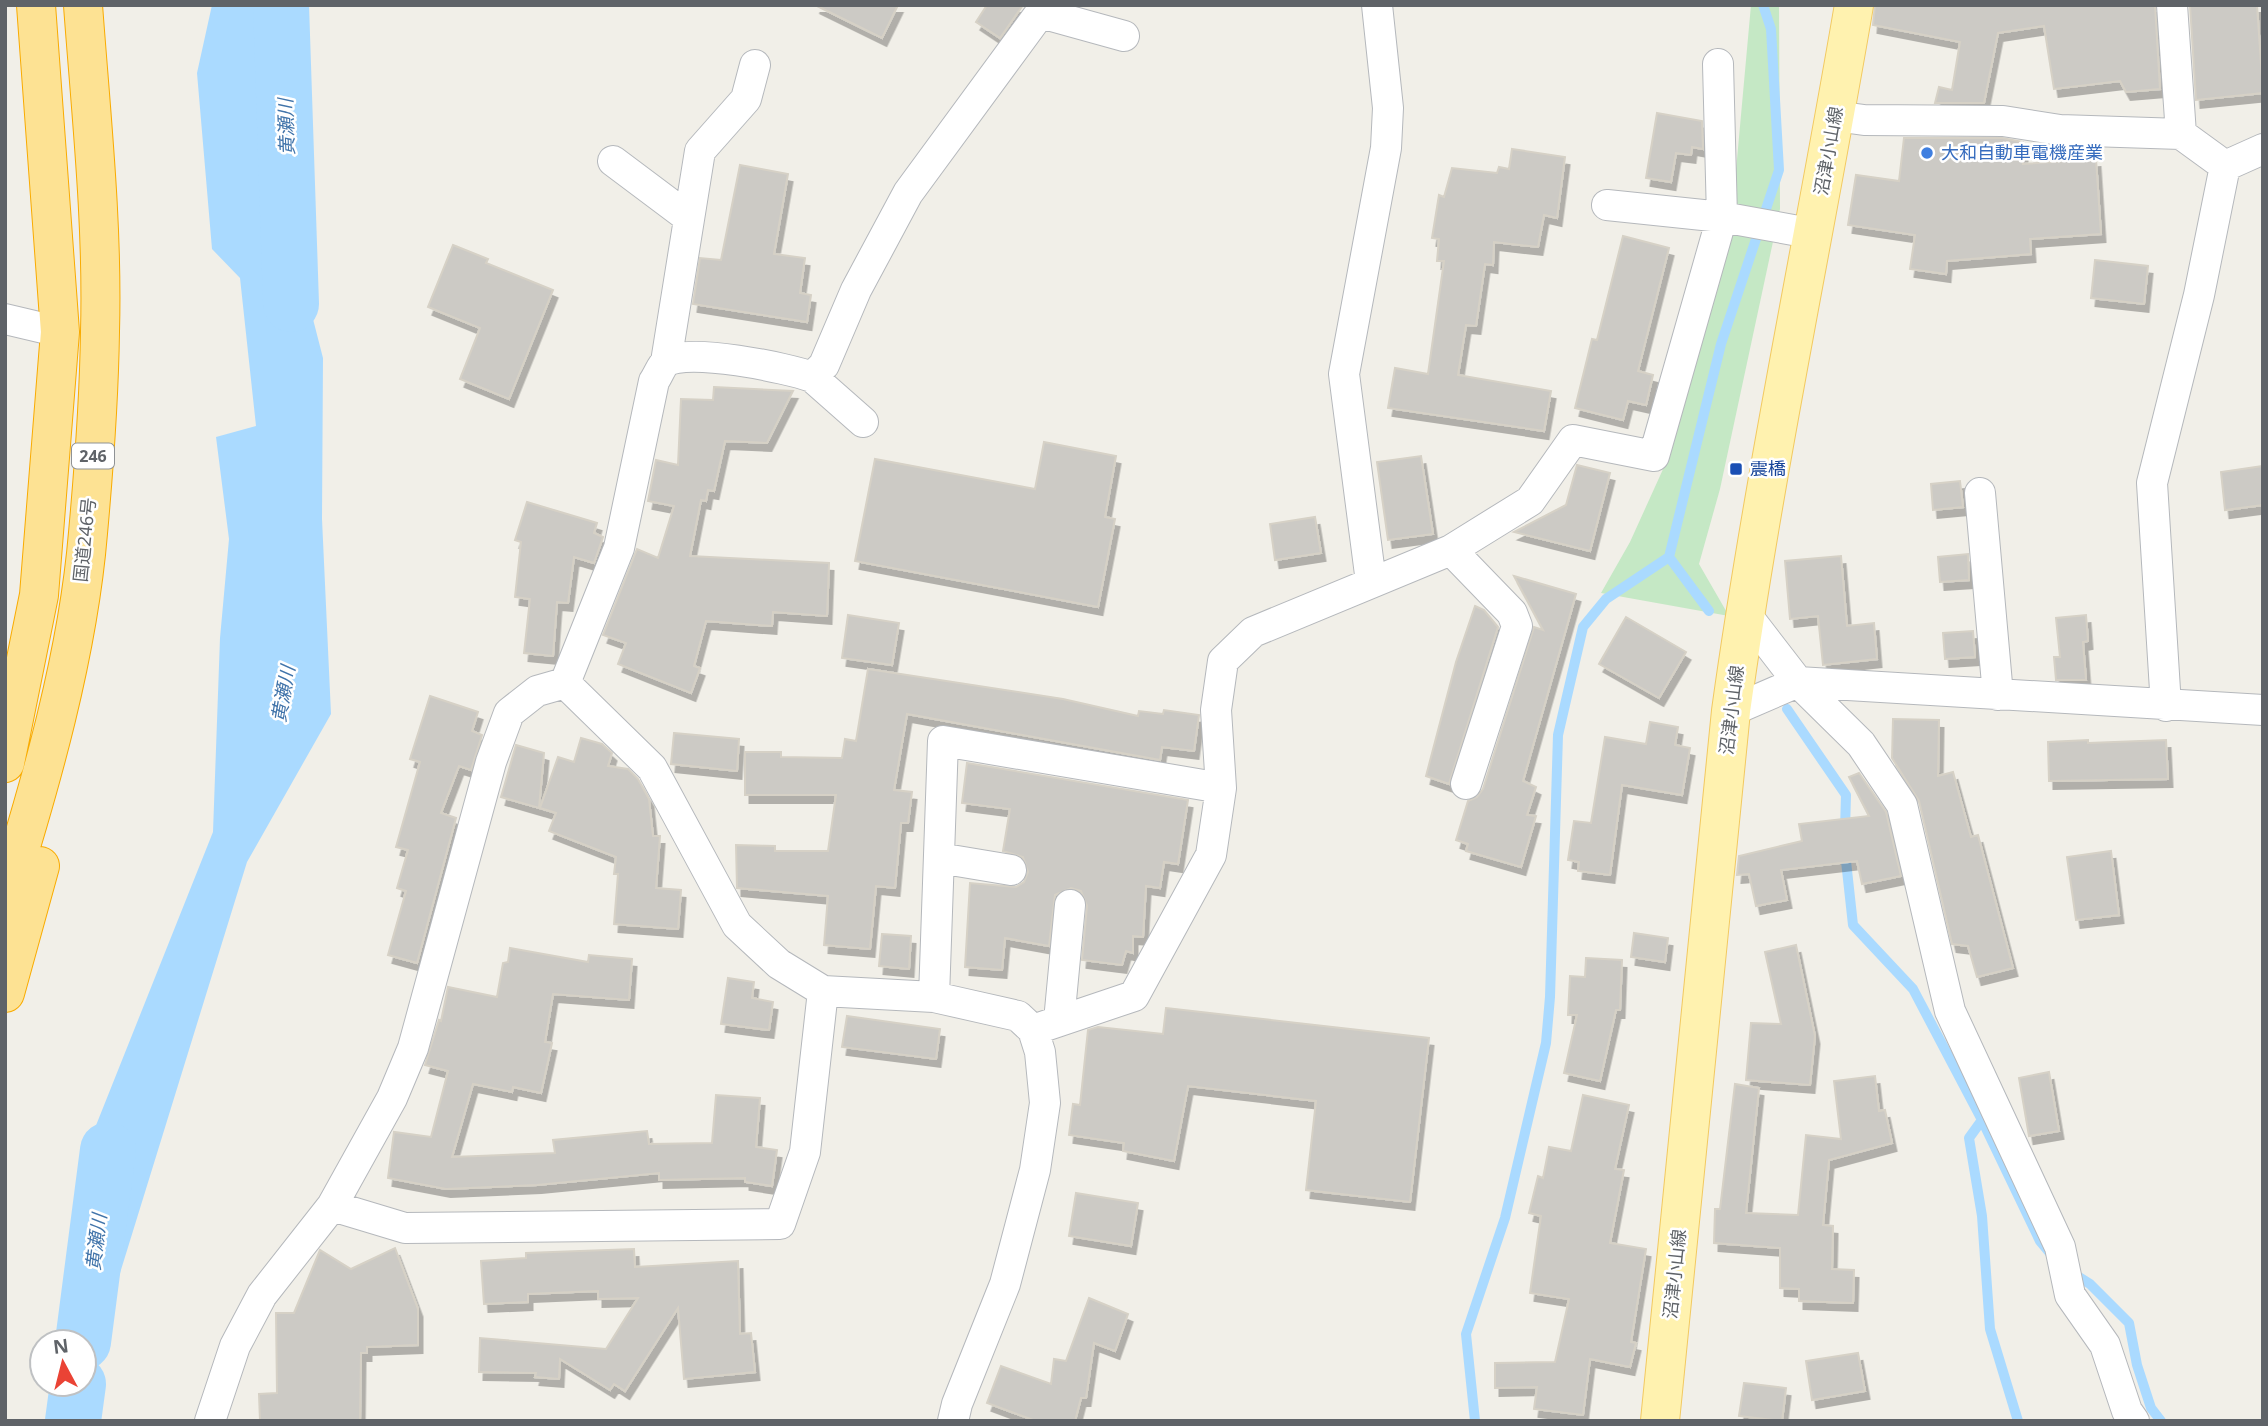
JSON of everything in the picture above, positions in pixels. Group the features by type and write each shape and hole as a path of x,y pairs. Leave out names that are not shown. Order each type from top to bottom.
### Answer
{"highway":[{"name":"246","path":"5,763 39,595 60,332 36,5"},
{"name":"国道246号","path":"5,898 25,836 64,677 88,535 100,331 96,183 83,5"},
{"path":"5,993 44,851 64,677"}],"main road":[{"name":"沼津小山線","path":"1660,1421 1731,710 1744,612 1798,231 1835,116 1854,5"}],"street":[{"path":"1371,582 1344,374 1386,148 1388,108 1377,5"},
{"path":"2172,5 2181,134"},
{"path":"813,377 824,365 856,290 908,193 1043,9 1124,36"},
{"path":"565,683 652,768 737,925 779,964 823,991 934,997 1018,1016 1046,1026 1134,996 1211,855 1221,788 1216,710 1223,661 1253,632 1451,550 1531,501 1573,440 1654,456 1722,217 1718,64"},
{"path":"565,683 619,548 654,381 666,362 699,152 746,99 755,65"},
{"path":"1835,116 1864,120 2003,121 2060,130 2181,134 2225,166"},
{"path":"2225,166 2263,149"},
{"path":"613,160 689,218"},
{"path":"2166,706 2152,483 2199,295 2225,166"},
{"path":"1607,205 1722,217 1798,231"},
{"path":"5,319 60,332"},
{"path":"666,362 684,355 792,369 813,377 863,422"},
{"path":"1980,493 1998,695"},
{"path":"1451,550 1512,613 1517,626 1466,784"},
{"path":"1744,612 1798,682 1861,744 1902,805 1950,1011 2061,1252 2070,1295 2105,1345 2127,1411 2134,1421"},
{"path":"1731,710 1798,682 2263,710"},
{"path":"211,1421 235,1346 262,1296 332,1206 392,1098 413,1048 491,762 509,713 537,691 565,683"},
{"path":"934,997 943,741 1221,788"},
{"path":"939,858 1011,870"},
{"path":"953,1421 957,1404 1005,1284 1035,1170 1045,1103 1040,1052 1070,905"},
{"path":"332,1206 405,1228 780,1224 805,1152 823,991"}],"green space":[{"path":"1751,5 1779,5 1780,209 1720,489 1699,564 1729,616 1601,593 1630,542 1669,456 1732,214"}],"water":[{"path":"212,5 300,5 268,144 323,358 322,519 331,714 247,862 112,1299 85,1153 213,832 220,638 229,539 216,437 256,426 240,278 212,249 197,73"}],"building":[{"path":"815,5 898,5 882,38"},
{"path":"987,5 1023,5 1000,38 976,22"},
{"path":"1875,5 2155,5 2160,89 2126,92 2120,81 2054,89 2044,26 1998,33 1984,103 1935,103 1939,87 1952,90 1960,42 1873,25"},
{"path":"2190,5 2257,5 2263,93 2196,100"},
{"path":"1657,113 1702,121 1703,149 1692,147 1691,155 1676,153 1671,182 1646,178"},
{"path":"1904,138 2002,138 2023,142 2023,164 2096,159 2101,234 2030,239 2031,254 1947,261 1946,274 1910,269 1915,235 1848,225 1856,175 1899,181"},
{"path":"1512,149 1565,157 1557,218 1544,215 1538,247 1494,242 1493,265 1485,264 1476,326 1466,325 1458,375 1551,391 1544,431 1388,408 1395,368 1428,374 1444,261 1437,261 1439,239 1432,238 1439,195 1444,197 1452,168 1497,173 1499,167 1509,169"},
{"path":"740,165 788,174 774,254 805,258 800,293 811,295 807,322 693,304 700,258 721,260"},
{"path":"1623,236 1669,248 1638,371 1653,375 1646,405 1628,401 1623,420 1575,408 1592,339 1597,340"},
{"path":"453,245 488,259 486,263 553,290 509,399 460,379 480,328 428,307"},
{"path":"2095,260 2148,266 2144,304 2091,298"},
{"path":"714,387 793,391 767,443 725,441 714,491 708,490 706,501 701,500 690,556 829,563 827,616 773,612 772,626 706,621 694,666 700,668 691,693 618,664 626,643 603,635 637,549 658,558 674,506 648,501 656,460 678,465 681,399 713,400"},
{"path":"1044,442 1116,456 1105,517 1115,519 1098,607 855,561 875,459 1035,489"},
{"path":"1421,456 1433,534 1388,540 1377,462"},
{"path":"1577,465 1610,473 1590,551 1514,532 1566,505"},
{"path":"2263,466 2263,505 2225,510 2221,472"},
{"path":"1960,481 1963,507 1933,510 1931,484"},
{"path":"527,502 597,523 594,533 603,537 594,563 574,557 568,603 557,602 553,656 524,653 530,599 515,597 521,542 515,540"},
{"path":"1315,517 1321,553 1275,560 1270,524"},
{"path":"1968,554 1969,580 1940,582 1938,557"},
{"path":"1841,556 1847,626 1874,623 1877,659 1823,665 1818,616 1790,619 1785,561"},
{"path":"1514,576 1576,594 1523,781 1536,787 1527,815 1536,816 1521,867 1466,851 1468,844 1456,840 1468,801 1477,797 1483,789 1534,627 1543,630"},
{"path":"1475,606 1484,610 1498,627 1449,784 1426,776 1456,662"},
{"path":"848,615 899,623 892,665 842,658"},
{"path":"2086,615 2088,641 2083,642 2086,680 2056,680 2054,657 2060,657 2056,618"},
{"path":"1626,617 1686,652 1659,698 1599,664"},
{"path":"1973,631 1975,657 1945,659 1943,633"},
{"path":"868,669 1063,699 1138,716 1139,711 1163,714 1164,710 1199,715 1194,751 1162,747 1160,760 907,714 894,790 912,792 908,823 901,823 895,888 876,886 870,949 824,945 828,896 737,888 736,845 775,846 775,851 828,851 836,795 745,795 745,752 781,752 781,757 842,758 845,739 856,741"},
{"path":"430,696 478,712 472,731 482,735 471,770 459,766 441,813 456,818 417,963 388,955 406,891 397,888 408,850 396,847 420,762 410,759"},
{"path":"1893,719 1939,720 1938,776 1953,772 1971,837 1978,835 2013,968 1977,977 1968,946 1952,944 1919,801 1892,758"},
{"path":"1650,722 1678,727 1675,745 1690,748 1682,795 1622,785 1610,875 1578,871 1579,862 1568,860 1574,821 1591,823 1605,737 1646,744"},
{"path":"674,733 739,739 737,771 671,764"},
{"path":"581,738 602,744 612,753 608,766 628,769 638,779 649,799 653,836 660,836 656,888 681,890 678,929 614,924 618,874 614,874 616,857 549,831 556,813 540,808 558,757 574,762"},
{"path":"2088,740 2088,743 2166,740 2168,779 2049,781 2048,742"},
{"path":"516,745 544,753 539,808 501,797"},
{"path":"967,763 1188,800 1178,864 1164,862 1160,888 1146,886 1143,937 1133,936 1133,953 1126,951 1122,965 1082,960 1087,906 1081,891 1071,888 1055,895 1049,946 1005,938 1002,970 965,967 970,883 1016,887 1024,882 1028,872 1023,857 1003,851 1010,809 962,803"},
{"path":"1859,773 1886,812 1901,876 1862,884 1857,861 1781,870 1787,900 1756,906 1749,874 1737,875 1739,856 1802,841 1799,824 1869,816 1849,777"},
{"path":"2111,851 2119,915 2076,920 2067,857"},
{"path":"1634,933 1668,938 1665,962 1631,957"},
{"path":"882,934 911,936 909,969 879,966"},
{"path":"1796,945 1815,1036 1810,1085 1746,1080 1751,1023 1781,1024 1765,952"},
{"path":"510,948 588,962 589,955 632,959 629,1000 553,994 545,1042 552,1043 541,1093 513,1087 512,1092 473,1084 452,1157 555,1153 553,1140 647,1131 649,1144 712,1143 716,1095 760,1098 756,1147 777,1150 772,1186 745,1182 745,1178 659,1180 659,1173 537,1185 446,1189 388,1178 394,1132 431,1137 448,1071 425,1065 439,1020 441,1021 448,987 497,997 503,963 508,962"},
{"path":"1586,958 1622,960 1620,1010 1616,1010 1600,1081 1564,1073 1577,1015 1568,1015 1570,976 1585,977"},
{"path":"728,978 754,982 752,998 773,1002 769,1030 721,1024"},
{"path":"1166,1008 1429,1038 1410,1202 1306,1190 1316,1101 1188,1086 1174,1161 1123,1151 1124,1143 1069,1135 1073,1104 1080,1105 1088,1030 1098,1027 1163,1034"},
{"path":"847,1016 940,1029 936,1059 842,1047"},
{"path":"2049,1072 2059,1131 2029,1136 2019,1078"},
{"path":"1875,1076 1879,1111 1885,1110 1892,1143 1829,1160 1823,1225 1833,1226 1832,1269 1854,1270 1853,1303 1799,1301 1799,1289 1780,1288 1780,1248 1714,1243 1715,1209 1720,1209 1735,1084 1759,1088 1746,1213 1798,1215 1806,1135 1841,1139 1834,1081"},
{"path":"1583,1095 1629,1105 1615,1169 1624,1170 1610,1243 1646,1249 1631,1342 1636,1343 1630,1367 1590,1359 1583,1415 1534,1409 1537,1387 1495,1388 1495,1363 1555,1362 1569,1299 1530,1293 1541,1216 1529,1213 1538,1176 1543,1178 1549,1147 1571,1151"},
{"path":"1076,1193 1138,1203 1131,1246 1069,1236"},
{"path":"395,1248 418,1309 418,1345 367,1347 367,1353 361,1353 360,1421 260,1421 259,1394 277,1393 276,1313 294,1313 320,1250 351,1269"},
{"path":"634,1249 635,1267 738,1261 740,1334 751,1333 755,1372 684,1379 678,1308 625,1391 614,1384 610,1390 560,1359 559,1379 535,1377 536,1373 479,1372 480,1338 606,1349 638,1298 598,1299 598,1291 528,1294 528,1302 484,1304 481,1261 526,1258 526,1253"},
{"path":"1089,1298 1128,1314 1115,1351 1094,1343 1086,1398 1081,1398 1075,1421 1036,1421 987,1403 1001,1366 1051,1384 1054,1359 1066,1361"},
{"path":"1858,1353 1865,1391 1812,1400 1806,1361"},
{"path":"1744,1383 1786,1388 1782,1421 1739,1416"}],"waterway":[{"name":"黄瀬川","path":"281,5 291,304"},
{"path":"1475,1421 1466,1334 1505,1218 1546,1043 1550,997 1558,735 1583,627 1606,599 1669,557 1721,344 1779,170 1771,29 1763,5"},
{"path":"1669,557 1709,611"},
{"path":"1787,709 1846,795 1845,830"},
{"path":"1845,852 1853,925 1913,989 1982,1120 1969,1138 1982,1216 1990,1329 2018,1421"},
{"path":"1982,1120 2040,1241 2050,1253"},
{"name":"黄瀬川","path":"85,1328 108,1150"},
{"path":"2071,1272 2090,1284 2129,1323 2137,1365 2151,1408 2161,1421"},
{"name":"黄瀬川","path":"73,1421 76,1398"}],"place":[{"name":"大和自動車電機産業","path":"1927,153"},
{"name":"震橋","path":"1736,469"}]}
